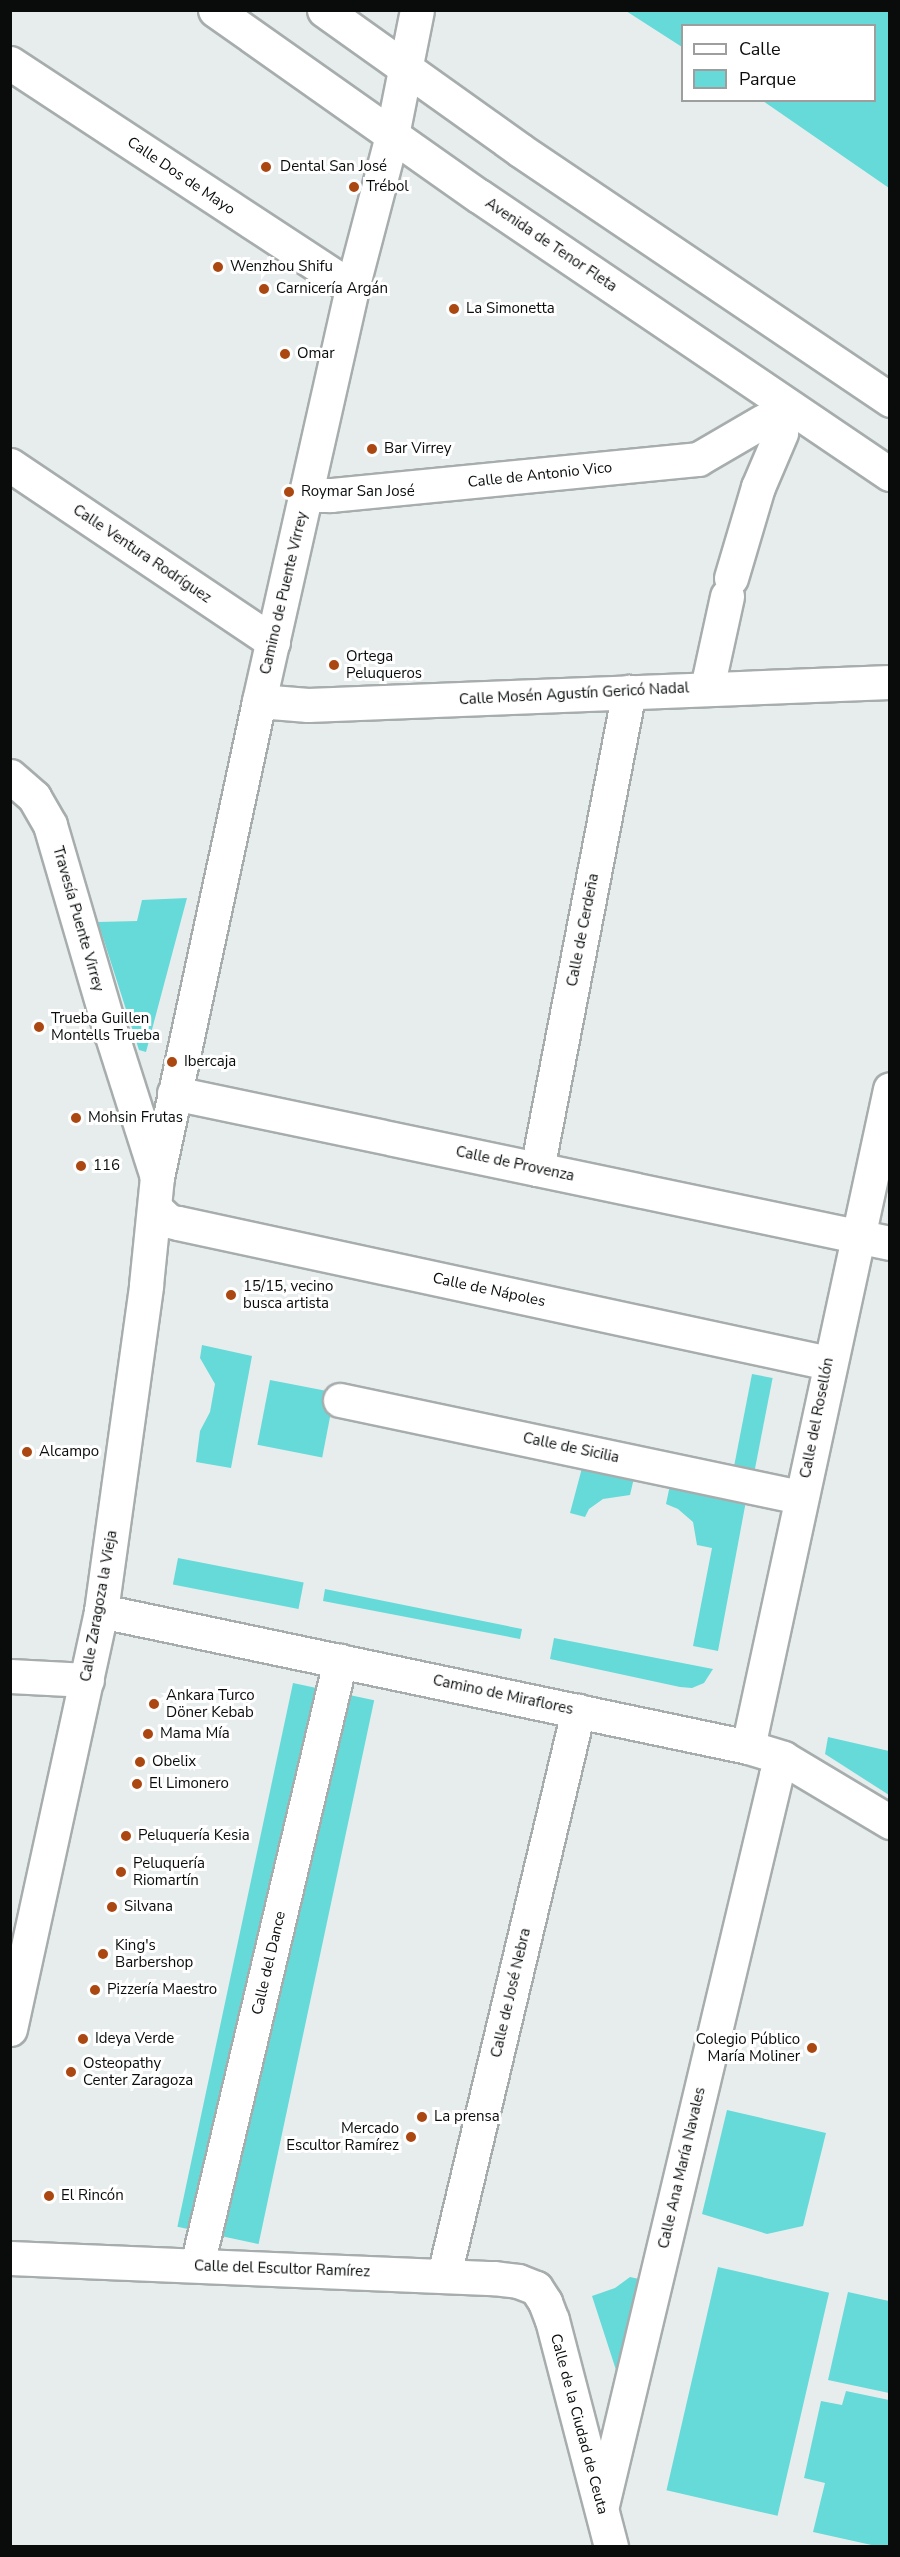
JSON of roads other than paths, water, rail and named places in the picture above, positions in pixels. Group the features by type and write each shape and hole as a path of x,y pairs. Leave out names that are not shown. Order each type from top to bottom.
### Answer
{"street":[{"name":"Avenida de Tenor Fleta","path":"215,10 392,135 890,474"},
{"path":"324,10 520,150 890,400"},
{"name":"Camino de Puente Virrey","path":"156,1192 174,1093 259,701 352,288 392,135 417,10"},
{"name":"Calle Dos de Mayo","path":"10,63 352,288"},
{"name":"Calle de Antonio Vico","path":"307,495 331,495 698,459 772,427 758,487 729,587 707,688"},
{"name":"Calle Ventura Rodríguez","path":"10,465 273,642"},
{"name":"Calle Mosén Agustín Gericó Nadal","path":"259,701 308,705 890,682"},
{"name":"Calle de Cerdeña","path":"537,1169 629,692"},
{"name":"Travesía Puente Virrey","path":"10,776 34,797 50,825 156,1192"},
{"name":"Calle del Rosellón","path":"747,1747 855,1237 890,1089"},
{"name":"Calle de Provenza","path":"174,1093 890,1243"},
{"name":"Calle de Nápoles","path":"156,1192 169,1221 828,1363"},
{"name":"Calle Zaragoza la Vieja","path":"10,2029 17,1973 87,1680 101,1611 156,1192"},
{"name":"Calle de Sicilia","path":"340,1400 801,1497"},
{"name":"Camino de Miraflores","path":"101,1611 747,1747 783,1758 890,1822"},
{"name":"Calle del Dance","path":"197,2265 340,1661"},
{"path":"10,1676 87,1680"},
{"name":"Calle de José Nebra","path":"444,2276 578,1711"},
{"name":"Calle Ana María Navales","path":"601,2508 776,1775 783,1758"},
{"name":"Calle del Escultor Ramírez","path":"10,2258 518,2281 536,2288 545,2302"},
{"name":"Calle de la Ciudad de Ceuta","path":"545,2302 611,2547"}],"place":[{"name":"Dental San José","path":"266,167"},
{"name":"Trébol","path":"354,187"},
{"name":"Wenzhou Shifu","path":"218,267"},
{"name":"Carnicería Argán","path":"264,289"},
{"name":"La Simonetta","path":"454,309"},
{"name":"Omar","path":"285,354"},
{"name":"Bar Virrey","path":"372,449"},
{"name":"Roymar San José","path":"289,492"},
{"name":"Ortega Peluqueros","path":"334,665"},
{"name":"Trueba Guillen Montells Trueba","path":"39,1027"},
{"name":"Ibercaja","path":"172,1062"},
{"name":"Mohsin Frutas","path":"76,1118"},
{"name":"116","path":"81,1166"},
{"name":"15/15, vecino busca artista","path":"231,1295"},
{"name":"Alcampo","path":"27,1452"},
{"name":"Ankara Turco Döner Kebab","path":"154,1704"},
{"name":"Mama Mía","path":"148,1734"},
{"name":"Obelix","path":"140,1762"},
{"name":"El Limonero","path":"137,1784"},
{"name":"Peluquería Kesia","path":"126,1836"},
{"name":"Peluquería Riomartín","path":"121,1872"},
{"name":"Silvana","path":"112,1907"},
{"name":"King's Barbershop","path":"103,1954"},
{"name":"Pizzería Maestro","path":"95,1990"},
{"name":"Ideya Verde","path":"83,2039"},
{"name":"Colegio Público María Moliner","path":"812,2048"},
{"name":"Osteopathy Center Zaragoza","path":"71,2072"},
{"name":"La prensa","path":"422,2117"},
{"name":"Mercado Escultor Ramírez","path":"411,2137"},
{"name":"El Rincón","path":"49,2196"}]}
